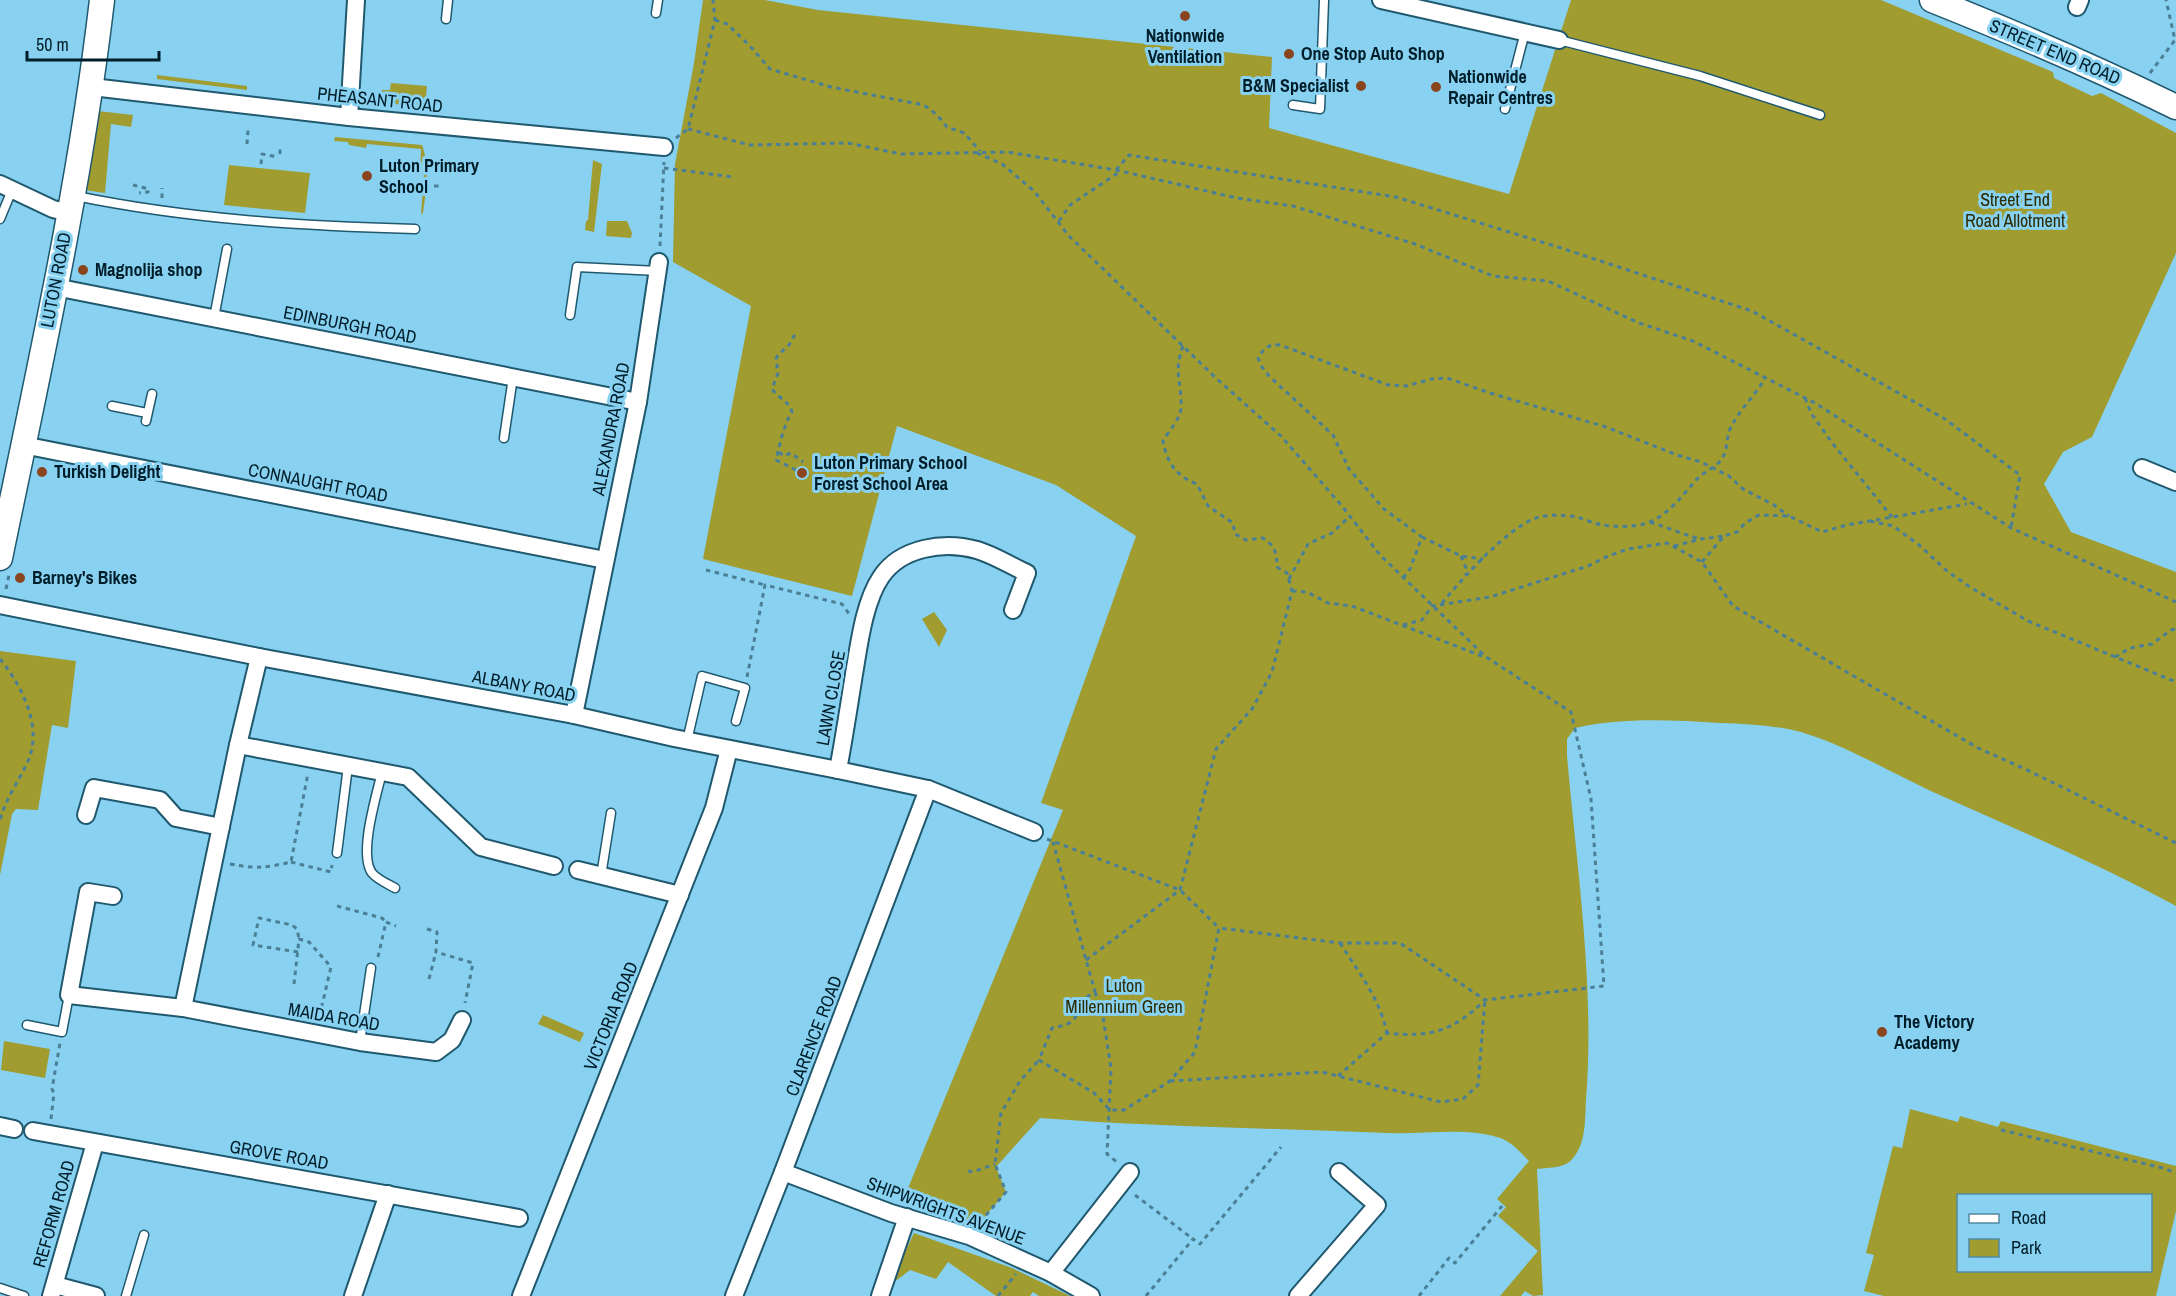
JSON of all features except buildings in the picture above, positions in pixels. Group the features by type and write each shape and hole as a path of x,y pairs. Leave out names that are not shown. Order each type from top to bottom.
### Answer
{"street":[{"name":"LUTON ROAD","path":"0,558 74,205 92,87 102,0"},
{"path":"349,117 356,0"},
{"path":"1381,0 1407,3 1559,40"},
{"name":"STREET END ROAD","path":"1932,0 2027,39 2176,107"},
{"name":"PHEASANT ROAD","path":"92,87 349,117 664,147"},
{"path":"6,187 53,209 74,205"},
{"name":"ALEXANDRA ROAD","path":"574,715 638,402 659,267"},
{"name":"EDINBURGH ROAD","path":"55,287 638,402"},
{"name":"CONNAUGHT ROAD","path":"24,445 605,560"},
{"path":"2142,468 2175,477"},
{"name":"LAWN CLOSE","path":"838,770 861,634 869,605 882,575 900,559 926,548 950,546 977,550 1027,573 1013,610"},
{"name":"ALBANY ROAD","path":"0,604 259,657 574,715 687,741 928,789 1034,832"},
{"path":"183,1008 238,745 259,657"},
{"path":"238,745 408,777 481,847 554,866"},
{"name":"VICTORIA ROAD","path":"521,1296 714,807 729,749"},
{"path":"86,815 93,788 160,800 176,818 221,827"},
{"name":"CLARENCE ROAD","path":"734,1296 928,789"},
{"path":"578,870 680,896"},
{"path":"69,995 88,892 113,896"},
{"name":"MAIDA ROAD","path":"69,995 183,1008 360,1042 436,1052 452,1040 462,1020"},
{"name":"GROVE ROAD","path":"41,1132 519,1218"},
{"name":"REFORM ROAD","path":"53,1290 94,1143"},
{"name":"SHIPWRIGHTS AVENUE","path":"783,1172 891,1213 969,1236 1051,1273 1091,1296"},
{"path":"1298,1296 1377,1205 1339,1172"},
{"path":"1051,1273 1127,1176"},
{"path":"353,1296 388,1194"},
{"path":"880,1296 907,1217"},
{"path":"53,1290 96,1296"}],"lane":[{"path":"446,19 448,0"},
{"path":"656,12 658,0"},
{"path":"1293,105 1320,109 1324,0"},
{"path":"1505,109 1525,32"},
{"path":"1559,40 1700,76 1820,115"},
{"path":"0,219 6,187"},
{"path":"74,205 110,204 191,215 322,227 416,229"},
{"path":"214,318 227,249"},
{"path":"570,315 577,267 659,267"},
{"path":"504,438 513,377"},
{"path":"112,406 147,417 152,394"},
{"path":"687,741 702,676 745,688 736,721"},
{"path":"337,854 348,766"},
{"path":"382,772 367,852 368,866 372,873 395,888"},
{"path":"601,876 611,813"},
{"path":"360,1042 371,968"},
{"path":"27,1025 62,1032 69,995"},
{"path":"126,1296 144,1235"},
{"path":"0,1288 24,1296"}],"path":[{"path":"659,267 664,147 688,129 715,20 713,0"},
{"path":"2138,89 2175,40 2166,0"},
{"path":"715,20 727,24 770,69 831,87 924,105 947,127 964,133 980,152"},
{"path":"247,144 250,129"},
{"path":"688,129 750,145 848,144 901,154 1007,152 1116,170 1237,198 1293,206 1415,244 1493,276 1548,281 1639,323 1693,341 1805,398 2011,528 2176,602"},
{"path":"261,164 262,154 279,156 280,146"},
{"path":"975,152 1002,164 1034,191 1069,236 1281,436 1342,506 1380,555 1486,657 1571,712 1591,799 1604,986 1485,1000 1470,1015 1432,1034 1414,1036 1387,1033 1338,1076"},
{"path":"1116,170 1128,155 1396,197 1752,311 1945,419 2020,475 2011,528"},
{"path":"664,168 733,177"},
{"path":"1059,221 1070,205 1121,171"},
{"path":"133,186 148,189 148,192 134,194 145,196 146,199"},
{"path":"434,186 442,186"},
{"path":"162,188 162,202"},
{"path":"796,470 776,460 787,418 792,412 790,406 780,399 772,388 778,373 776,359 789,345 797,331"},
{"path":"1483,559 1461,556 1422,537 1384,509 1349,469 1333,435 1262,368 1258,358 1263,349 1271,344 1280,345 1388,386 1406,386 1432,379 1447,378 1606,427 1711,467 1729,476 1743,489 1774,505 1789,516 1822,532 1969,503"},
{"path":"1086,960 1180,890 1216,749 1252,709 1272,672 1292,591 1287,573 1277,567 1277,556 1273,544 1263,538 1246,540 1235,534 1233,523 1208,506 1197,484 1184,479 1166,457 1163,441 1181,410 1177,373 1178,359 1183,346"},
{"path":"1441,605 1483,559 1518,526 1538,517 1560,515 1578,517 1603,525 1643,524 1677,502 1725,455 1729,429 1739,413 1756,394 1765,378"},
{"path":"1805,398 1816,421 1892,517"},
{"path":"779,452 784,456 791,453 803,462"},
{"path":"1673,546 1737,532 1745,523 1760,514 1789,516"},
{"path":"1289,579 1308,544 1332,533 1349,517"},
{"path":"1870,521 1893,526 1918,544 1947,571 2028,621 2176,682"},
{"path":"1648,522 1699,539"},
{"path":"1702,562 1724,536"},
{"path":"1403,578 1410,569 1422,537"},
{"path":"1402,625 1422,620 1432,606 1490,597 1588,566 1628,549 1667,543 1702,562 1733,606 1978,748 2176,843"},
{"path":"1461,556 1466,568 1466,577"},
{"name":"LAWN CLOSE","path":"706,570 842,604 861,634"},
{"path":"745,688 765,585"},
{"path":"1292,591 1307,592 1328,603 1352,606 1486,657"},
{"path":"2115,657 2130,648 2152,644 2171,630 2176,629"},
{"path":"0,659 10,671 26,703 33,726 34,739 28,760 8,798 0,820"},
{"path":"291,862 311,759"},
{"path":"1281,1147 1200,1244 1127,1176 1107,1154 1111,1068 1103,1017 1053,842 1180,890 1219,928 1340,943 1400,943 1485,1000"},
{"path":"214,861 255,869 291,862 331,872 332,858 337,854"},
{"path":"337,906 382,918 396,926"},
{"path":"294,984 298,952 299,939 297,929 292,925 259,918 253,945 298,952"},
{"path":"371,968 376,965 386,922"},
{"path":"1039,1060 1094,1093 1110,1110 1124,1110 1170,1081 1195,1052 1219,928"},
{"path":"427,929 437,933 436,952 429,979"},
{"path":"299,939 309,942 331,967 315,1034"},
{"path":"1340,943 1374,996 1383,1015 1387,1033"},
{"path":"436,952 473,963 462,1020"},
{"path":"969,1236 1006,1192 995,1164 1001,1113 1020,1081 1039,1060 1052,1029 1076,1018 1080,1001 1095,992"},
{"path":"1170,1081 1322,1072 1441,1102 1463,1099 1478,1085 1485,1000"},
{"path":"41,1132 54,1093 52,1089 62,1032"},
{"path":"2001,1130 2176,1173"},
{"path":"968,1171 973,1172 995,1164"},
{"path":"1419,1296 1449,1258 1455,1263 1502,1206"},
{"path":"1146,1296 1193,1239"},
{"path":"998,1296 1026,1261"}],"green space":[{"path":"703,0 765,0 818,10 1272,57 1269,128 1509,194 1571,0 1881,0 2053,72 2054,78 2092,96 2101,93 2176,133 2176,253 2092,437 2063,452 2044,484 2071,532 2176,572 2176,906 2086,861 1933,792 1852,752 1801,732 1760,725 1665,720 1611,722 1575,728 1567,739 1567,756 1587,971 1588,1057 1585,1115 1583,1137 1574,1157 1562,1166 1537,1169 1543,1295 1533,1296 1525,1291 1521,1296 1500,1296 1538,1251 1498,1216 1506,1207 1497,1199 1529,1161 1506,1141 1484,1134 1213,1127 1040,1118 996,1167 1006,1192 975,1228 955,1216 904,1198 1063,810 1041,803 1136,536 1056,485 897,426 852,596 703,559 751,306 673,262 675,164"},
{"path":"157,75 247,86 247,90 157,79"},
{"path":"391,83 427,86 425,107 394,104 394,94 382,92 382,90 390,90"},
{"path":"98,111 133,115 131,127 111,124 105,193 84,190"},
{"path":"335,137 422,145 427,170 423,213 421,214 424,174 420,173 421,149 367,144 366,148 349,145 348,142 334,141"},
{"path":"593,160 602,164 594,232 585,230 588,220"},
{"path":"229,165 310,173 305,213 224,205"},
{"path":"607,221 627,221 632,233 631,238 606,236"},
{"path":"934,612 947,630 939,647 922,619"},
{"path":"0,651 76,661 68,728 52,725 38,810 16,809 12,814 0,875"},
{"path":"543,1015 584,1033 580,1042 538,1024"},
{"path":"4,1041 50,1049 45,1078 1,1070"},
{"path":"1910,1109 1958,1122 1960,1116 1998,1127 2001,1121 2176,1166 2176,1211 2156,1296 1884,1296 1864,1291 1874,1255 1866,1253 1893,1146 1902,1148"},
{"path":"914,1233 1012,1268 1070,1296 1039,1296 1033,1292 1030,1296 996,1296 948,1262 936,1279 910,1270 897,1280 892,1279"}],"place":[{"name":"Nationwide Ventilation","path":"1185,16"},
{"name":"One Stop Auto Shop","path":"1289,54"},
{"name":"B&M Specialist","path":"1361,86"},
{"name":"Nationwide Repair Centres","path":"1436,87"},
{"name":"Luton Primary School","path":"367,176"},
{"name":"Magnolija shop","path":"83,270"},
{"name":"Turkish Delight","path":"42,472"},
{"name":"Luton Primary School Forest School Area","path":"802,473"},
{"name":"Barney's Bikes","path":"20,578"},
{"name":"The Victory Academy","path":"1882,1032"}],"park label":[{"name":"Street End Road Allotment","path":"2015,210"},
{"name":"Luton Millennium Green","path":"1124,996"}]}
